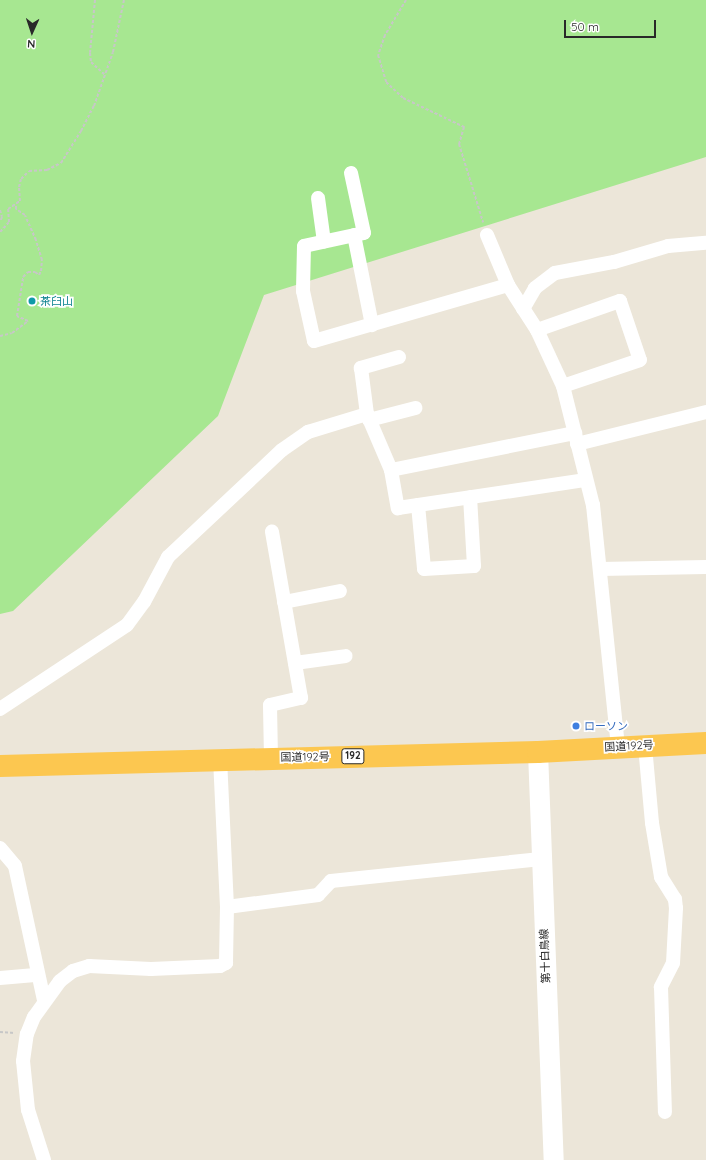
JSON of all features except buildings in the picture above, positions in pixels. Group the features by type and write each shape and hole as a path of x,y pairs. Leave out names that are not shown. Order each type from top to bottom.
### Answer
{"highway":[{"name":"国道192号","path":"0,766 220,759 538,752 706,743"}],"main road":[{"name":"第十白鳥線","path":"538,752 554,1160"}],"street":[{"path":"351,173 364,233 304,246 303,291 314,342 508,285"},
{"path":"318,198 324,242"},
{"path":"354,235 372,325"},
{"path":"487,235 508,285 536,330 563,386 593,505 618,747"},
{"path":"523,309 535,288 555,273 614,262 668,246 706,244"},
{"path":"536,330 620,301 640,360 563,386"},
{"path":"399,357 360,368 368,417 391,470 398,508 586,480"},
{"path":"0,709 127,625 144,602 168,557 282,450 308,432 368,417 415,408"},
{"path":"391,470 576,439 706,412"},
{"path":"418,505 424,569 474,566 470,497"},
{"path":"271,758 270,705 301,698 272,532"},
{"path":"600,569 706,566"},
{"path":"284,602 340,591"},
{"path":"295,663 346,656"},
{"path":"645,746 653,829 661,878 675,899 676,908 673,963 661,987 665,1112"},
{"path":"44,1160 28,1110 23,1061 27,1034 44,1000 73,971 89,966 151,969 220,966 226,963 227,907 220,759"},
{"path":"0,848 14,866 44,1000"},
{"path":"227,907 318,895 331,880 542,859"},
{"path":"0,978 38,975"}],"path":[{"path":"95,0 90,53 91,62 104,74"},
{"path":"0,232 9,222 8,209 20,201 19,187 21,179 29,172 47,170 61,163 94,106 113,52 124,0"},
{"path":"406,0 385,35 378,55 386,82 403,98 464,127 459,144 487,235"},
{"path":"0,336 12,333 28,321 17,316 23,277 28,272 35,272 39,275 42,271 42,260 36,240 25,215 16,209 16,204"},
{"path":"0,210 2,217 0,222"}],"green space":[{"path":"0,0 706,0 706,157 264,295 218,416 13,611 0,614"}],"place":[{"name":"茶臼山","path":"32,301"},
{"name":"ローソン","path":"576,726"}]}
